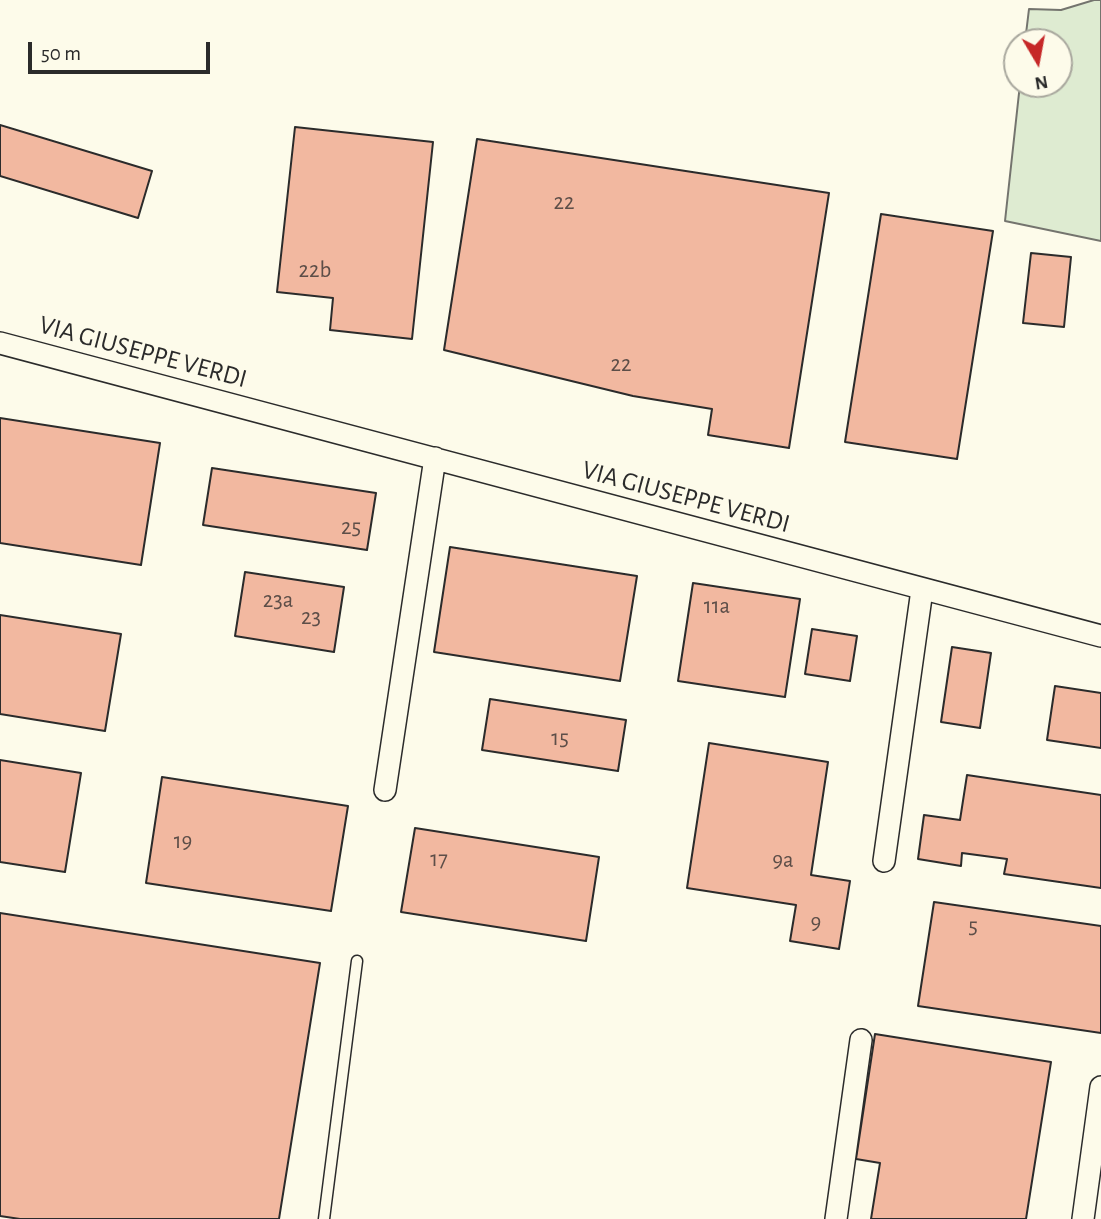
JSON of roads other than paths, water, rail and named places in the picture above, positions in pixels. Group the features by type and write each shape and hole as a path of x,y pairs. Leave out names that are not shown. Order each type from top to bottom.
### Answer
{"street":[{"name":"VIA GIUSEPPE VERDI","path":"0,343 1101,636"},
{"path":"385,790 435,458"},
{"path":"884,861 922,590"},
{"path":"836,1219 861,1040"},
{"path":"1083,1219 1101,1087"}],"lane":[{"path":"324,1219 357,961"}]}
